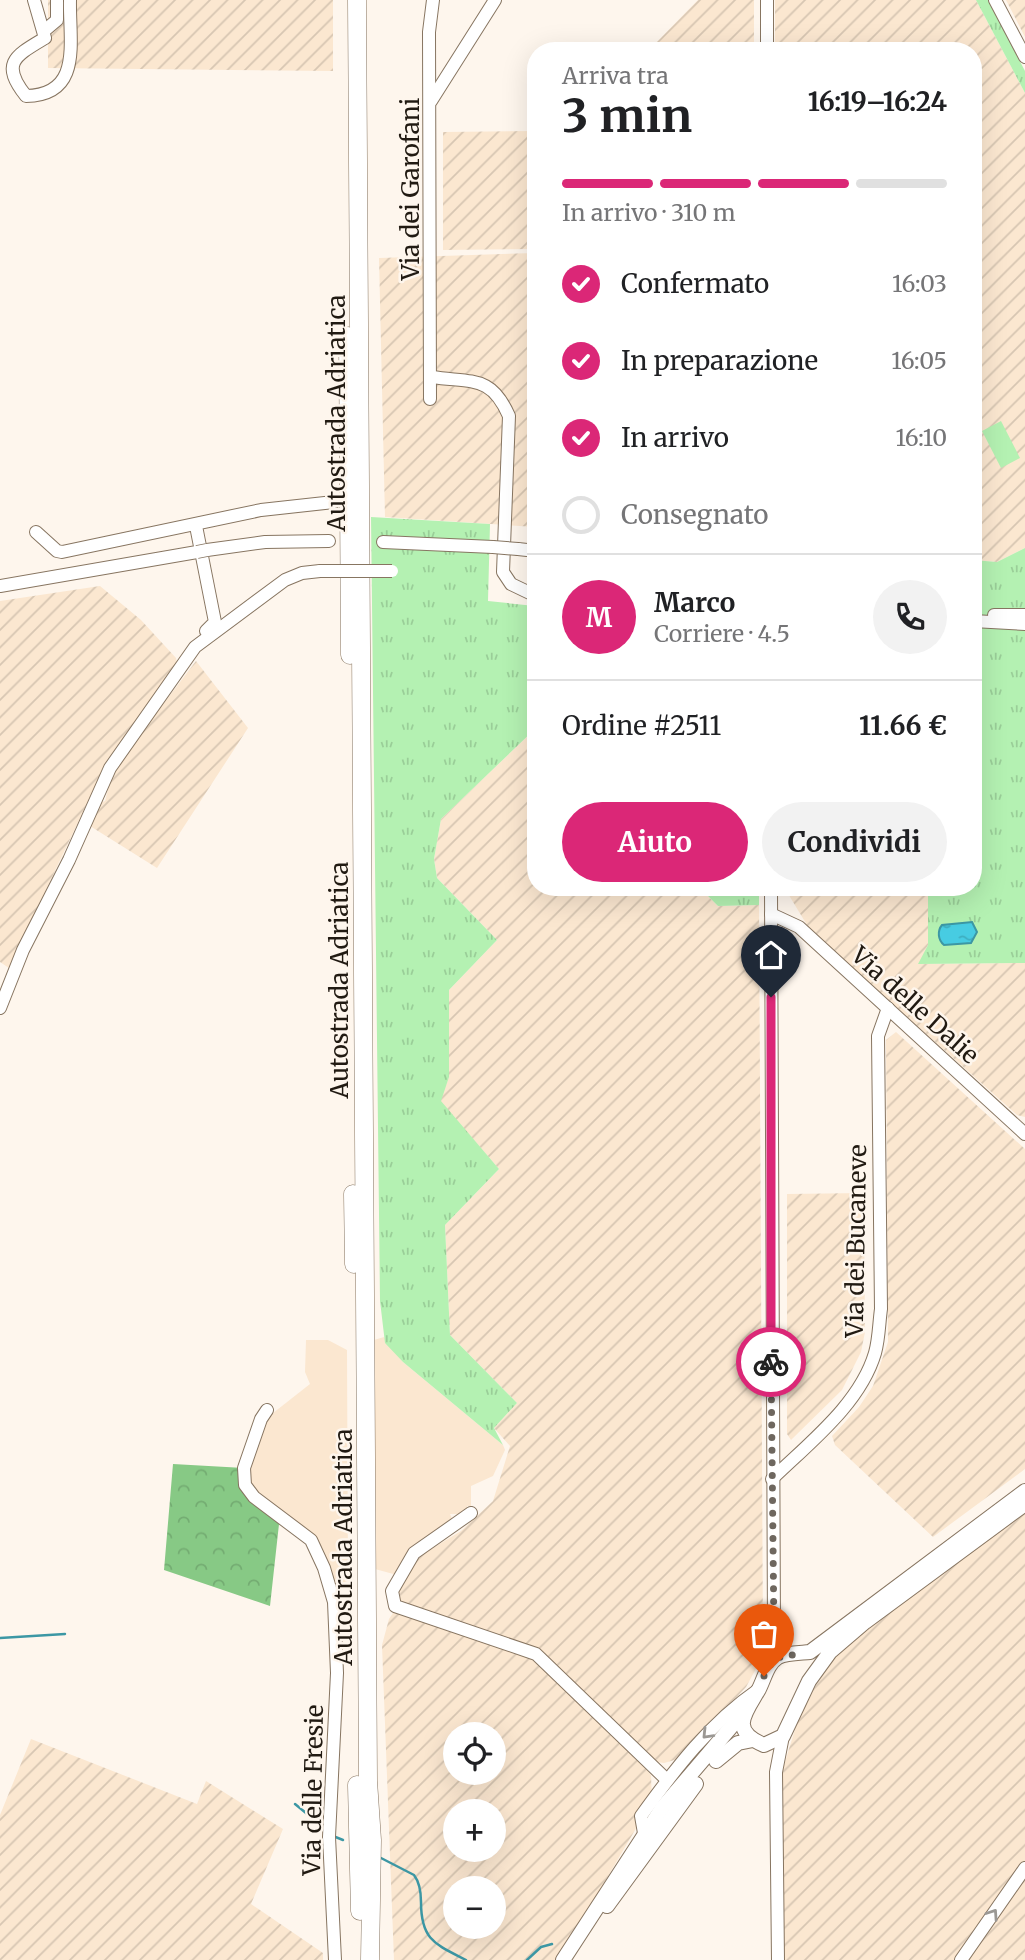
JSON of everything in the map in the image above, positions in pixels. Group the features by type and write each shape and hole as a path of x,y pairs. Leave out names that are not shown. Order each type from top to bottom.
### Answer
{"highway":[{"name":"Autostrada Adriatica","path":"345,0 360,1960"},
{"name":"Autostrada Adriatica","path":"357,0 370,1960"}],"main road":[{"path":"563,1960 644,1833 743,1713 758,1690 770,1663 782,1655 810,1652 1025,1491"},
{"path":"572,1960 597,1919 685,1797 725,1751 738,1743 759,1742 782,1736 809,1681 830,1652 865,1622 1025,1504"},
{"path":"794,1655 806,1665 809,1681"},
{"path":"743,1713 742,1724 759,1742"}],"street":[{"path":"34,0 45,38 19,52 13,65 13,81 26,96 45,96 60,88 68,69 71,47 70,0"},
{"path":"44,31 57,20 57,0"},
{"name":"Via dei Garofani","path":"430,399 429,32 433,0"},
{"path":"431,101 495,0"},
{"path":"767,0 767,42"},
{"path":"995,0 1025,57"},
{"path":"432,377 491,386 501,397 509,416 503,572 511,584 527,592"},
{"path":"36,532 57,551 62,552 261,510 334,502"},
{"path":"195,526 215,622 193,644 195,647"},
{"path":"0,586 265,542 329,541"},
{"path":"383,542 527,550"},
{"path":"0,1007 23,950 69,860 110,768 195,647 285,580 302,573 392,570"},
{"path":"982,618 1025,615"},
{"path":"982,620 1025,625"},
{"path":"770,1663 774,1633 771,896"},
{"name":"Via delle Dalie","path":"771,915 799,927 1025,1134"},
{"name":"Via dei Bucaneve","path":"772,1479 835,1417 859,1386 874,1353 881,1310 878,1036 888,1008"},
{"name":"Via delle Fresie","path":"267,1410 261,1419 244,1468 245,1485 254,1497 312,1540 334,1602 337,1673 329,1837 335,1960"},
{"path":"471,1513 414,1553 393,1591 395,1606 536,1654 667,1780"},
{"path":"774,1633 794,1655"},
{"path":"644,1833 641,1815 667,1780 722,1719 758,1690"},
{"path":"778,1960 776,1772 782,1736"},
{"path":"759,1742 776,1772"},
{"path":"961,1960 1025,1868"}],"shaded area":[{"path":"48,0 333,0 333,71 48,68"},
{"path":"698,0 754,0 754,42 657,42"},
{"path":"775,0 976,0 1025,93 1025,548 997,562 982,561 982,42 775,42"},
{"path":"1006,0 1025,0 1025,37"},
{"path":"527,131 527,249 443,250 443,132"},
{"path":"527,253 527,526 385,517 379,258"},
{"path":"100,586 141,620 176,658 177,663 108,759 9,968 0,962 0,601"},
{"path":"196,661 248,728 157,868 90,826 99,803 105,801 113,770"},
{"path":"527,737 527,896 708,896 718,906 759,905 763,1641 757,1667 746,1687 678,1759 664,1763 637,1759 651,1775 652,1801 559,1960 394,1960 382,1645 389,1619 399,1604 396,1598 418,1557 461,1531 493,1501 510,1446 494,1428 517,1403 450,1335 445,1225 499,1169 440,1101 449,1077 449,990 497,940 437,878 434,859 441,819"},
{"path":"789,896 928,896 928,945 919,964 1025,963 1025,1117 1017,1115 810,930"},
{"path":"896,1032 1025,1149 1025,1469 933,1537 835,1445 832,1436 859,1407 873,1386 888,1342 886,1040"},
{"path":"864,1193 865,1332 861,1352 842,1390 791,1440 787,1434 787,1194"},
{"path":"384,1337 403,1362 503,1445 505,1450 493,1476 471,1486 471,1506 467,1506 467,1514 450,1514 453,1521 397,1575 375,1569 374,1340"},
{"path":"306,1340 328,1340 347,1350 348,1581 334,1585 320,1546 251,1490 249,1473 257,1442 268,1417 310,1384 305,1372"},
{"path":"1025,1513 1025,1960 784,1960 780,1778 797,1723 816,1685 837,1651"},
{"path":"31,1739 197,1804 206,1781 283,1829 251,1904 323,1953 323,1960 0,1960 0,1815"}],"green space":[{"path":"976,0 988,0 1025,71 1025,93"},
{"path":"1001,421 1020,458 1001,468 982,431"},
{"path":"371,517 490,524 488,601 527,605 527,737 441,819 434,859 437,878 497,940 449,990 449,1077 441,1101 499,1169 445,1225 450,1335 517,1403 494,1428 503,1445 403,1362 385,1343 380,1301"},
{"path":"1025,548 1025,618 982,616 982,561 997,562"},
{"path":"982,627 1025,630 1025,963 918,964 928,945 928,896 982,896"},
{"path":"708,896 759,896 759,905 718,906"},
{"path":"173,1464 244,1468 243,1478 280,1515 270,1606 164,1570"}],"water":[{"path":"972,922 977,932 971,943 944,945 940,941 942,925"}],"waterway":[{"path":"0,1638 65,1634"},
{"path":"295,1804 323,1827"},
{"path":"333,1836 343,1840"},
{"path":"381,1858 414,1875 420,1888 422,1915 427,1933 438,1945 466,1960"},
{"path":"527,1960 541,1947 552,1944"}],"way so far":[{"path":"764,1676 770,1663 782,1655 794,1655 774,1633 771,1362"}],"route":[{"path":"771,997 771,1362"}]}
